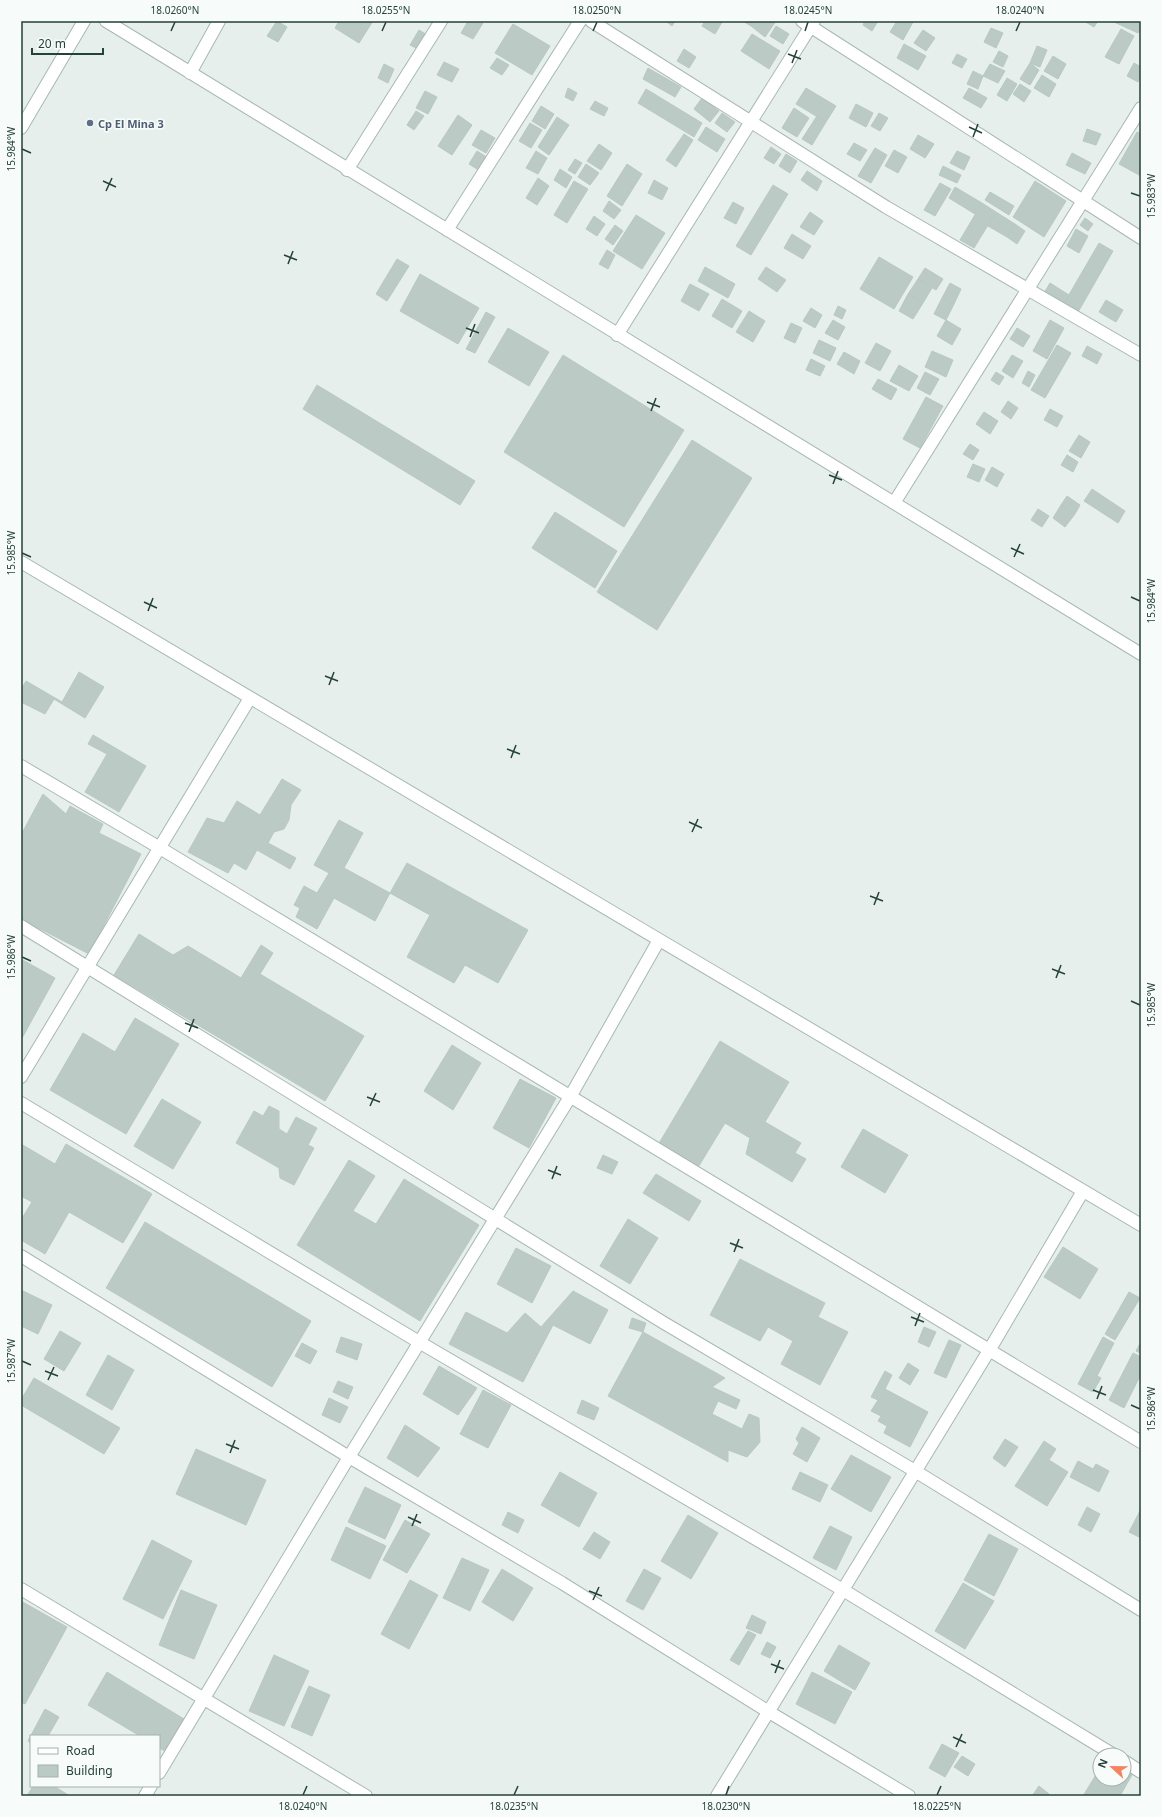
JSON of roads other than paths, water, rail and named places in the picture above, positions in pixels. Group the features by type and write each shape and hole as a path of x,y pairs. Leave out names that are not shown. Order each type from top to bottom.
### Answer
{"street":[{"path":"21,128 84,21"},
{"path":"106,21 347,170 1141,654"},
{"path":"190,73 220,21"},
{"path":"347,170 441,21"},
{"path":"447,230 580,21"},
{"path":"591,21 886,207 1141,355"},
{"path":"617,335 750,122 809,23 1141,238"},
{"path":"894,503 1141,108"},
{"path":"21,562 1141,1225"},
{"path":"21,1077 250,698"},
{"path":"22,768 160,848 570,1097 990,1349 1141,1442"},
{"path":"21,926 664,1323 915,1471 1141,1610"},
{"path":"160,1771 349,1457 570,1097 659,940"},
{"path":"21,1103 419,1342 843,1590 1101,1747"},
{"path":"717,1796 990,1349 1083,1191"},
{"path":"21,1256 349,1457 562,1583 769,1712 910,1796"},
{"path":"21,1589 366,1796"},
{"path":"1132,1766 1141,1772"},
{"path":"145,1796 150,1787"}],"place":[{"name":"Cp El Mina 3","path":"90,123"}]}
